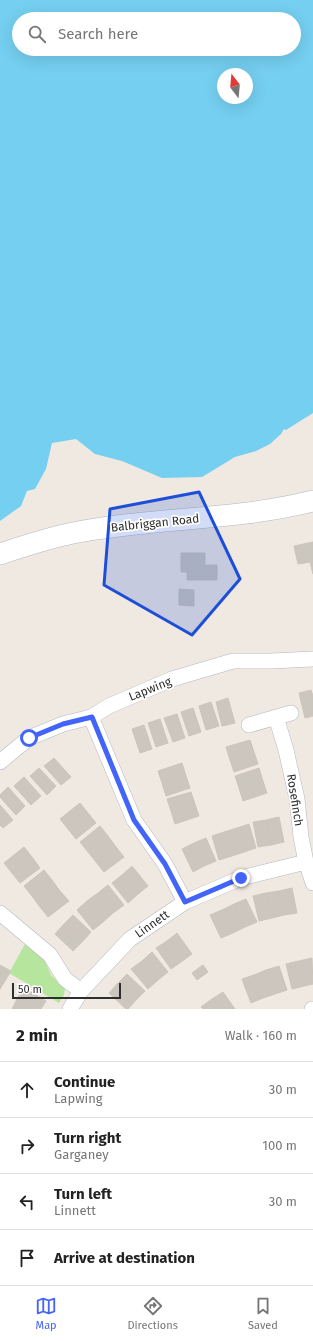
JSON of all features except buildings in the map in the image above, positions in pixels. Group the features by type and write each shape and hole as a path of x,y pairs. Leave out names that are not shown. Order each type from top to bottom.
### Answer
{"main road":[{"name":"Balbriggan Road","path":"0,554 22,546 73,533 130,525 258,512 313,501"}],"street":[{"name":"Lapwing","path":"0,762 29,738 63,724 92,717 109,706 172,680 233,660 271,661 313,659"},
{"name":"Rosefinch","path":"250,725 283,715 286,750 297,799 301,837 306,862 313,883"},
{"path":"92,717 134,820 165,864 185,902"},
{"name":"Linnett","path":"70,1009 80,990 130,940 185,902 241,878 306,862"},
{"path":"3,922 50,955 65,979 80,990"}],"highlighted area":[{"path":"199,492 240,579 192,635 104,585 110,509"}],"green space":[{"path":"25,944 45,961 51,975 65,989 64,995 59,1003 9,973"}],"water":[{"path":"0,0 313,0 313,413 286,430 284,429 281,434 270,444 256,451 235,457 202,477 162,478 122,461 95,454 76,439 52,443 46,469 35,489 27,491 21,506 0,521"}],"route":[{"path":"29,738 63,724 92,717 134,820 165,864 185,902 241,878"}]}
